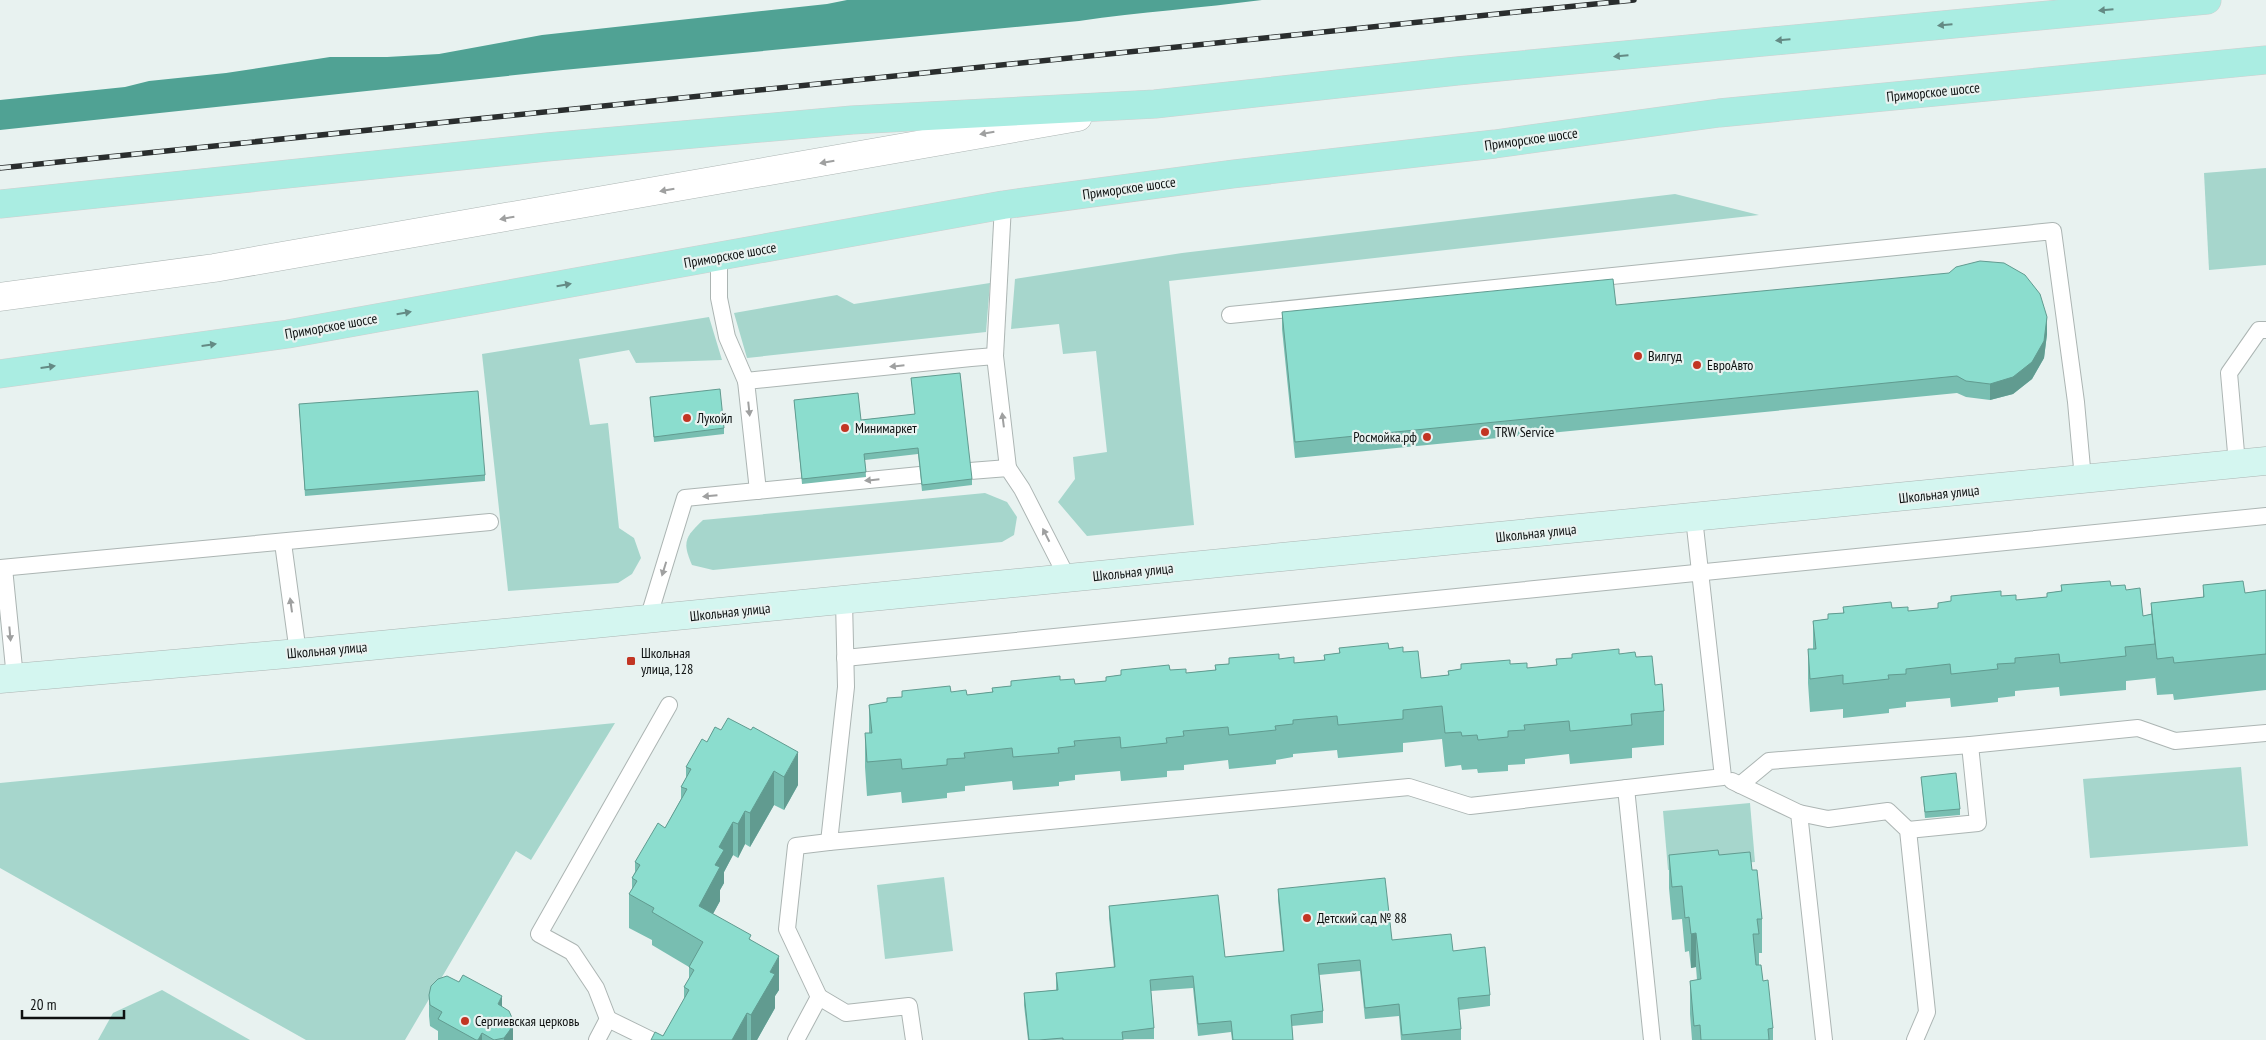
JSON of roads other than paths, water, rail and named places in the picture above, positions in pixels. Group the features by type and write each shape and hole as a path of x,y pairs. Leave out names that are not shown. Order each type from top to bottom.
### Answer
{"main road":[{"path":"0,204 547,147 852,120 1156,104 1467,70 2207,0"},
{"name":"Приморское шоссе","path":"0,374 288,334 719,258 1003,205 1233,174 1495,144 1719,113 2266,60"}],"street":[{"path":"0,297 224,266 1156,104"},
{"name":"Школьная улица","path":"7,679 1068,579 2266,461"}],"lane":[{"path":"1003,205 995,356 1008,468 1022,489 1068,579"},
{"path":"1230,315 2053,231 2076,402 2083,480"},
{"path":"719,258 719,298 727,337 746,381 758,492"},
{"path":"2237,464 2229,373 2259,330 2266,330"},
{"path":"746,381 995,356"},
{"path":"970,471 1008,468"},
{"path":"648,619 685,498 920,475"},
{"path":"845,658 2266,516"},
{"path":"1694,518 1723,777"},
{"path":"7,679 2,568 490,522"},
{"path":"283,543 298,653"},
{"path":"829,842 846,687 844,600"},
{"path":"651,1040 608,1019 596,988 572,952 539,934 669,705"},
{"path":"1740,784 1770,761 1970,745 2138,728 2175,741 2266,733"},
{"path":"1908,830 1978,823 1970,745"},
{"path":"914,1040 910,1006 846,1014 819,998 787,928 796,846 1409,787 1470,806 1723,777 1799,813 1828,819 1888,812 1908,830 1926,1012 1915,1040"},
{"path":"1626,788 1652,1040"},
{"path":"1799,813 1824,1040"},
{"path":"796,1040 819,998"},
{"path":"597,1040 608,1019"}],"railway":[{"path":"0,168 1634,0"}],"place":[{"name":"Вилгуд","path":"1638,356"},
{"name":"ЕвроАвто","path":"1697,365"},
{"name":"Лукойл","path":"687,418"},
{"name":"Минимаркет","path":"845,428"},
{"name":"TRW Service","path":"1485,432"},
{"name":"Росмойка.рф","path":"1427,437"},
{"name":"Школьная улица, 128","path":"631,661"},
{"name":"Детский сад № 88","path":"1307,918"},
{"name":"Сергиевская церковь","path":"465,1021"}]}
